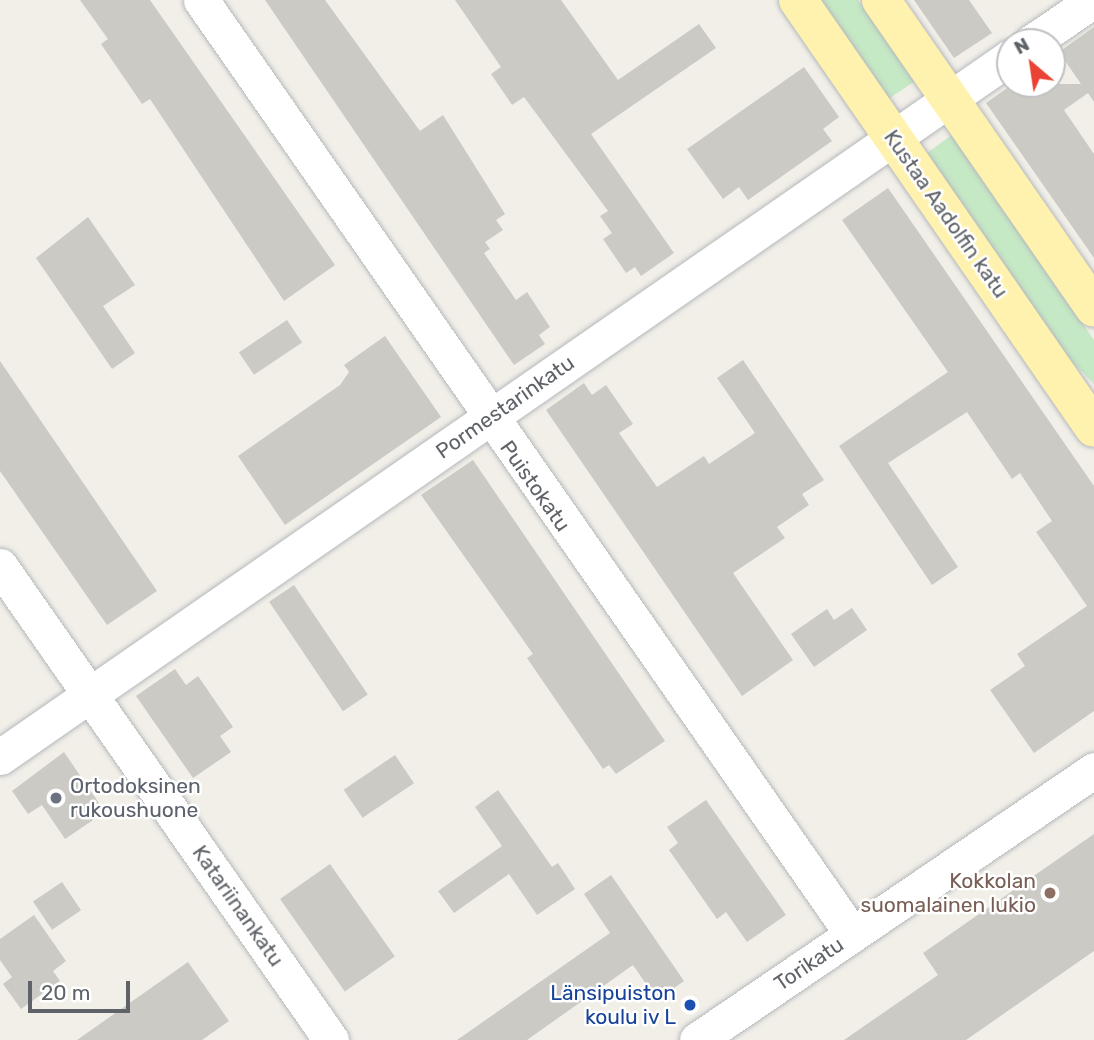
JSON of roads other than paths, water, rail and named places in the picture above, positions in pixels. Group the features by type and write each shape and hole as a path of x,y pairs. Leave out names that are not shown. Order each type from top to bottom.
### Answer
{"main road":[{"name":"Kustaa Aadolfin katu","path":"798,0 1094,428"},
{"path":"881,0 1094,308"}],"street":[{"name":"Puistokatu","path":"201,0 487,419 852,934"},
{"path":"1053,28 1094,0"},
{"name":"Pormestarinkatu","path":"0,757 996,66"},
{"name":"Katariinankatu","path":"0,566 317,1035"},
{"name":"Torikatu","path":"697,1040 1094,770"}],"place":[{"name":"Ortodoksinen rukoushuone","path":"56,798"},
{"name":"Kokkolan suomalainen lukio","path":"1050,893"},
{"name":"Länsipuiston koulu iv L","path":"690,1005"}]}
